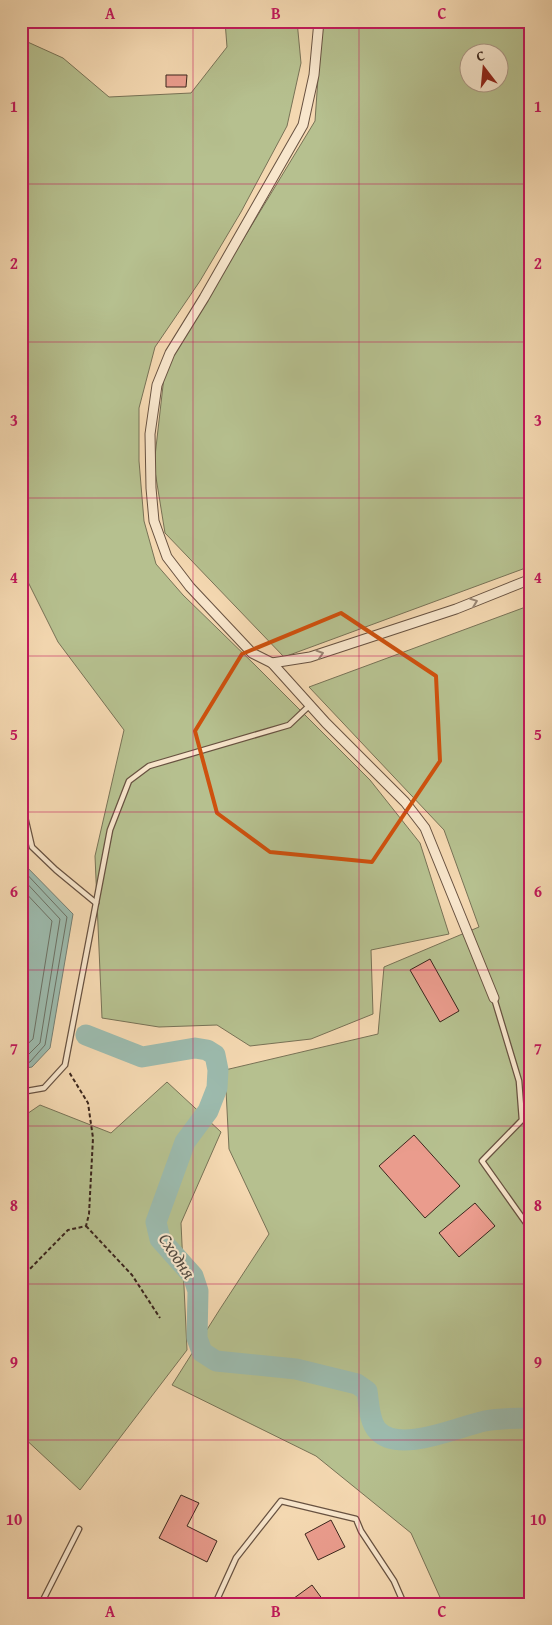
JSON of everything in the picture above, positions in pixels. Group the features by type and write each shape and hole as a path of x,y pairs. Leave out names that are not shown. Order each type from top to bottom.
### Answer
{"street":[{"path":"318,21 314,75 304,126 170,354 157,385 150,434 151,488 154,520 167,557 190,587 252,653 272,663 310,705 405,802 425,828 494,998"},
{"path":"272,663 310,657 456,609 531,579"}],"lane":[{"path":"21,1092 44,1088 65,1065 110,830 129,782 148,766 289,725 310,705"},
{"path":"21,800 32,847 56,870 96,903"},
{"path":"494,998 519,1081 522,1120 482,1162 531,1230"},
{"path":"215,1604 236,1558 281,1501 356,1519 361,1531 394,1581 404,1604"},
{"path":"41,1604 79,1530"}],"path":[{"path":"65,1065 88,1103 93,1138 89,1214 86,1226"},
{"path":"21,1278 68,1230 86,1226"},
{"path":"86,1226 132,1275 160,1318"}],"highlighted area":[{"path":"341,613 436,676 440,761 372,862 270,852 217,813 195,731 242,654"}],"green space":[{"path":"225,21 297,21 301,63 287,126 241,212 200,281 155,347 139,408 139,461 144,521 156,564 183,595 370,780 420,843 449,934 371,950 373,1014 311,1039 250,1046 217,1025 159,1027 102,1018 95,856 124,730 58,642 24,574 21,574 21,39 63,58 109,97 191,93 227,47"},
{"path":"322,21 531,21 531,566 284,657 165,533 154,465 165,368 315,121"},
{"path":"531,605 531,1604 443,1604 411,1533 316,1456 172,1385 269,1234 229,1149 225,1070 378,1034 384,967 479,927 444,830 309,687"},
{"path":"167,1082 221,1132 181,1223 187,1350 80,1490 21,1435 21,1118 40,1105 111,1133"}],"water":[{"path":"21,861 73,914 50,1048 32,1067 21,1069"}],"building":[{"path":"166,75 187,75 186,87 166,87"},
{"path":"430,959 459,1011 440,1022 410,970"},
{"path":"414,1135 460,1186 425,1218 379,1166"},
{"path":"475,1203 495,1226 459,1257 439,1233"},
{"path":"181,1495 199,1503 187,1526 217,1541 207,1562 159,1538"},
{"path":"331,1520 345,1547 318,1560 305,1534"},
{"path":"312,1585 326,1604 286,1604"}],"waterway":[{"name":"Сходня","path":"86,1035 142,1057 195,1048 207,1050 215,1055 218,1070 217,1088 208,1111 185,1142 156,1222 160,1239 193,1276 198,1291 197,1338 202,1352 216,1361 296,1369 357,1384 367,1391 373,1423 378,1431 388,1437 400,1440 430,1436 485,1421 531,1418"}]}
